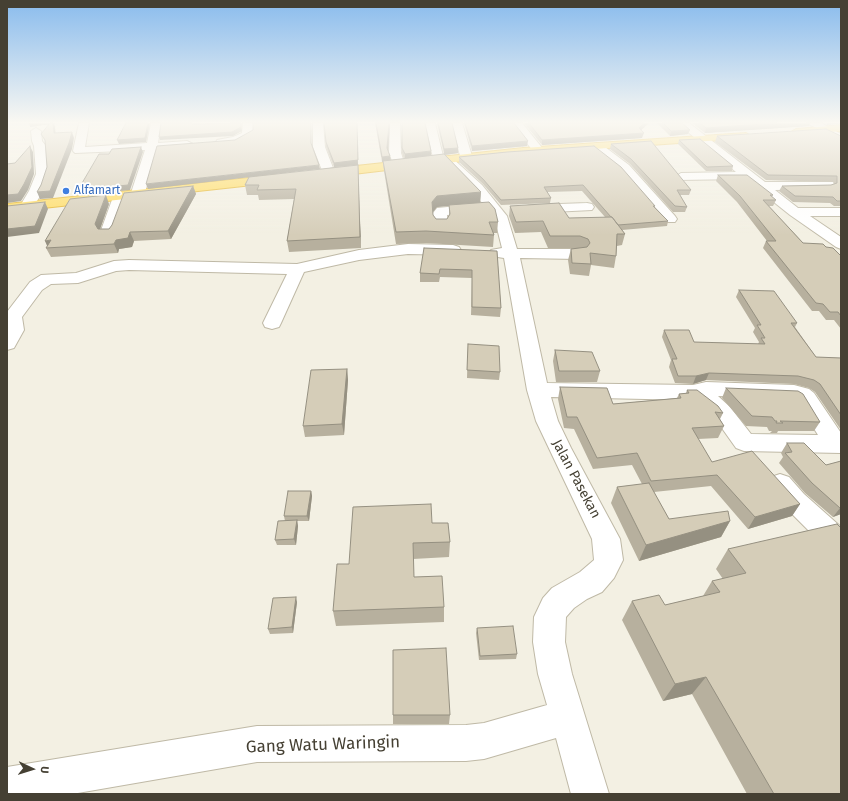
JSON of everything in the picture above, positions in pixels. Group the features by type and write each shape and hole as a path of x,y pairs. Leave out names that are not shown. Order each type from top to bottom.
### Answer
{"highway":[{"path":"315,174 433,160"},
{"path":"7,208 137,196 288,178"}],"street":[{"path":"27,206 36,191 42,174 41,160"},
{"path":"137,196 148,160"},
{"path":"324,160 329,173"},
{"path":"397,160 399,165"},
{"name":"Jalan Pasekan","path":"445,160 464,173 495,209 505,227 538,390 552,434 606,539 609,560 598,576 563,598 554,608 550,617 549,642 555,674 590,794"},
{"path":"615,160 625,168 670,219"},
{"path":"730,160 795,212 841,244"},
{"path":"681,177 749,175"},
{"path":"762,186 828,185"},
{"path":"107,234 120,197"},
{"path":"441,226 440,213 442,210 516,210 587,207"},
{"path":"795,212 841,212"},
{"path":"7,344 13,335 10,328 13,317 36,286 47,279 78,278 114,266 129,265 297,269 359,255 402,250 578,254"},
{"path":"272,323 297,269"},
{"path":"698,393 698,391 706,389 794,392 801,394 806,398 838,444"},
{"path":"538,390 667,391 698,393 722,412 744,442 795,501 841,544"},
{"path":"744,442 838,444"},
{"name":"Gang Watu Waringin","path":"7,786 257,744 466,743 484,741 567,717"}],"building":[{"path":"17,160 31,160 32,167 18,194 7,195 7,164 15,163"},
{"path":"47,160 62,160 50,191 37,192 41,185 47,167"},
{"path":"95,160 136,160 128,185 78,190"},
{"path":"153,160 317,160 319,165 146,184"},
{"path":"333,160 355,160 334,163"},
{"path":"450,160 481,192 437,196 432,202 433,215 436,219 447,219 450,214 449,205 489,202 495,209 498,222 489,222 494,235 426,231 396,232 383,161"},
{"path":"463,160 612,160 621,167 655,206 653,206 668,221 618,225 583,185 544,187 551,198 501,200 483,179"},
{"path":"632,160 667,160 691,190 677,190 687,207 675,206"},
{"path":"700,160 726,160 733,166 707,167"},
{"path":"749,160 841,160 841,201 837,201 833,197 795,196 782,186 831,185 837,183 837,176 768,175"},
{"path":"358,165 360,237 287,241 296,189 257,190 259,185 245,185 249,177"},
{"path":"718,175 747,175 773,195 770,195 776,200 763,200 803,243 823,244 826,247 833,248 841,256 841,316 838,312 830,312 823,304 816,303 766,241 776,241 740,196"},
{"path":"193,186 168,231 130,232 128,238 116,240 114,244 46,248 51,240 45,241 70,199 106,195 95,224 98,229 109,229 112,225 124,193"},
{"path":"45,202 35,226 7,229 7,206"},
{"path":"559,203 569,218 612,217 625,234 617,234 616,256 590,253 591,264 572,263 571,249 587,247 590,243 588,239 580,236 550,236 543,221 516,222 510,206"},
{"path":"424,248 497,251 501,308 472,307 472,270 440,269 439,274 420,273"},
{"path":"739,290 774,291 797,323 791,323 816,357 841,358 841,415 820,384 814,380 798,376 709,373 696,376 678,376 672,359 677,359 664,330 689,330 694,342 765,344 761,338 765,338 757,325 761,325"},
{"path":"468,344 499,346 500,372 467,370"},
{"path":"555,350 592,352 600,371 559,371"},
{"path":"347,369 342,424 303,426 311,370"},
{"path":"560,387 607,388 613,404 681,398 679,394 689,393 687,390 697,390 718,406 723,413 715,412 724,426 692,428 712,462 752,451 800,504 755,517 717,475 651,481 637,453 597,458 577,417 567,417"},
{"path":"726,388 798,391 803,394 820,422 780,421 783,423 776,423 777,421 775,421 772,417 752,416"},
{"path":"787,443 804,443 826,465 841,461 840,508 812,483 785,453 792,452"},
{"path":"649,483 669,519 728,511 730,521 646,545 617,487"},
{"path":"288,491 311,491 307,516 284,516"},
{"path":"431,504 432,523 448,523 450,542 413,543 414,577 442,576 444,607 333,611 337,564 349,564 353,507"},
{"path":"297,520 294,539 275,540 278,521"},
{"path":"837,524 841,528 841,794 774,794 706,677 675,684 632,601 659,595 665,605 720,592 712,581 746,573 728,549"},
{"path":"296,597 292,627 268,629 273,598"},
{"path":"513,626 517,654 480,656 477,628"},
{"path":"446,648 450,715 393,715 393,650"}],"place":[{"name":"Alfamart","path":"66,191"}]}
